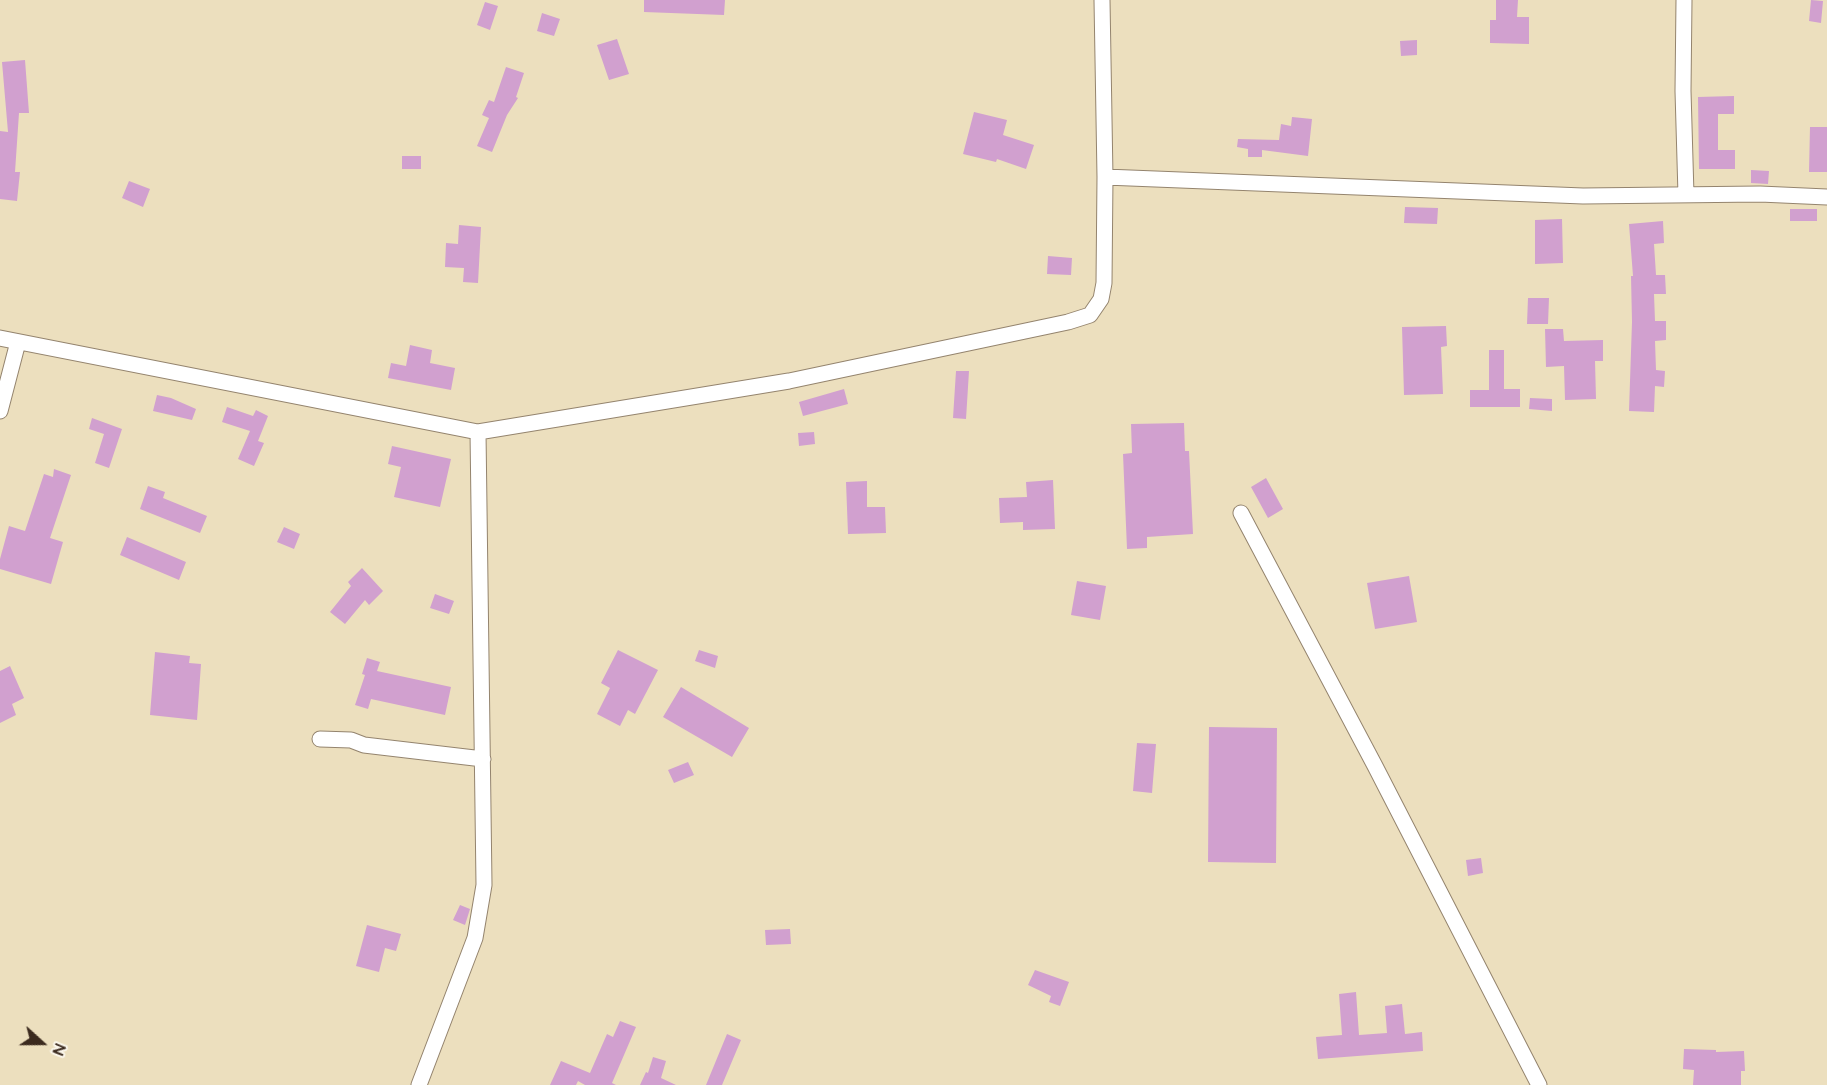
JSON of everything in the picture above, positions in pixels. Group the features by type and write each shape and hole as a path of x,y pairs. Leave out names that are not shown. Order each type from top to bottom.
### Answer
{"street":[{"path":"0,338 478,432 789,381 1068,322 1090,315 1101,299 1104,283 1102,0"},
{"path":"1684,0 1683,91 1686,195"},
{"path":"1105,177 1583,196 1760,194 1827,197"},
{"path":"0,411 18,342"},
{"path":"419,1085 475,938 481,910 485,860 478,432"},
{"path":"1241,513 1375,766 1539,1085"},
{"path":"320,739 351,740 364,745 483,759"}],"building":[{"path":"644,0 725,0 724,15 644,12"},
{"path":"1496,0 1518,0 1517,17 1529,17 1529,44 1490,43 1490,20 1496,20"},
{"path":"1811,0 1823,1 1821,23 1809,21"},
{"path":"485,2 498,6 490,30 477,25"},
{"path":"542,13 560,19 554,36 537,31"},
{"path":"617,39 629,74 609,80 597,45"},
{"path":"1417,40 1417,55 1401,56 1400,41"},
{"path":"25,60 29,113 19,113 15,172 20,172 17,201 0,199 0,131 8,132 2,62"},
{"path":"506,67 524,73 516,97 518,98 507,115 492,152 477,146 489,118 482,115 489,100 494,102"},
{"path":"1734,96 1734,114 1718,114 1718,150 1735,150 1735,169 1699,169 1698,97"},
{"path":"974,112 1007,120 1003,135 1034,145 1026,169 997,159 996,162 963,154"},
{"path":"1292,117 1312,119 1308,156 1262,150 1262,157 1248,157 1248,149 1237,147 1238,139 1279,140 1281,124 1291,126"},
{"path":"1810,127 1827,127 1827,172 1809,172"},
{"path":"402,156 421,156 421,169 402,169"},
{"path":"1751,170 1769,171 1768,184 1751,183"},
{"path":"129,181 150,189 143,207 122,198"},
{"path":"1405,207 1438,208 1437,224 1404,223"},
{"path":"1790,209 1817,209 1817,221 1790,221"},
{"path":"1562,219 1563,263 1535,264 1535,220"},
{"path":"1663,221 1664,243 1654,244 1656,275 1665,275 1666,294 1654,294 1655,321 1666,321 1666,340 1655,341 1656,370 1665,371 1664,387 1655,386 1654,412 1629,411 1631,276 1633,276 1629,224"},
{"path":"459,225 481,227 478,283 463,282 464,268 445,267 446,243 458,244"},
{"path":"1048,256 1072,258 1071,275 1047,274"},
{"path":"1528,298 1549,298 1548,324 1527,324"},
{"path":"1446,326 1447,346 1441,347 1443,394 1404,395 1402,327"},
{"path":"1545,329 1563,329 1564,341 1603,340 1603,361 1595,361 1596,399 1565,400 1564,366 1546,367"},
{"path":"410,345 432,350 430,363 455,368 451,390 388,378 391,363 406,366"},
{"path":"1489,350 1504,350 1504,389 1520,389 1520,407 1470,407 1470,390 1489,390"},
{"path":"956,371 969,371 966,419 953,418"},
{"path":"844,389 848,404 803,416 799,402"},
{"path":"157,395 171,398 196,409 192,420 153,411"},
{"path":"1530,398 1552,399 1552,411 1529,409"},
{"path":"227,407 253,416 256,410 268,416 258,441 264,443 254,466 238,459 250,431 222,422"},
{"path":"92,418 122,429 109,468 95,463 104,434 89,429"},
{"path":"1184,423 1185,451 1189,451 1193,534 1147,537 1147,548 1127,549 1123,454 1132,453 1131,424"},
{"path":"814,432 815,444 799,446 798,433"},
{"path":"392,446 451,459 440,507 394,497 401,467 388,464"},
{"path":"54,469 71,475 50,538 63,542 51,584 0,569 0,559 9,526 25,531 44,474 53,477"},
{"path":"1266,478 1283,509 1268,518 1251,487"},
{"path":"1053,480 1055,529 1023,530 1023,522 1000,523 999,498 1027,497 1026,482"},
{"path":"867,481 867,507 885,507 886,533 848,534 846,482"},
{"path":"148,486 165,492 163,498 207,516 200,533 140,509"},
{"path":"284,527 300,534 294,549 277,542"},
{"path":"127,537 186,562 179,580 120,555"},
{"path":"362,568 383,591 369,605 365,600 345,624 330,612 351,586 348,582"},
{"path":"1409,576 1417,622 1375,629 1367,583"},
{"path":"1077,581 1106,586 1100,620 1071,615"},
{"path":"435,594 454,601 449,614 430,608"},
{"path":"618,650 658,670 635,714 628,710 620,726 597,714 610,688 601,683"},
{"path":"699,650 718,656 715,668 695,661"},
{"path":"155,652 190,656 189,663 201,664 197,720 150,715"},
{"path":"367,658 380,662 377,671 451,687 445,715 371,699 368,709 355,705 365,675 362,674"},
{"path":"10,666 24,698 12,704 16,715 0,723 0,671"},
{"path":"681,687 749,728 732,757 663,717"},
{"path":"1209,727 1277,728 1276,863 1208,862"},
{"path":"1137,743 1156,744 1152,793 1133,791"},
{"path":"688,762 694,775 674,783 668,770"},
{"path":"1481,858 1483,873 1468,876 1466,860"},
{"path":"460,905 470,909 465,925 453,920"},
{"path":"367,925 401,934 396,951 385,948 379,972 356,966"},
{"path":"790,929 791,944 766,945 765,930"},
{"path":"1035,970 1069,982 1060,1006 1049,1002 1051,996 1028,985"},
{"path":"1356,992 1359,1035 1387,1033 1385,1006 1402,1004 1405,1034 1422,1032 1423,1051 1318,1059 1316,1037 1342,1035 1339,994"},
{"path":"620,1021 636,1027 612,1083 616,1085 585,1085 578,1081 576,1085 550,1085 561,1061 590,1073 607,1034 613,1037"},
{"path":"727,1034 741,1040 722,1085 706,1085"},
{"path":"1684,1049 1716,1050 1716,1052 1744,1051 1745,1071 1741,1071 1741,1085 1693,1085 1694,1070 1683,1069"},
{"path":"653,1057 666,1061 661,1078 676,1085 640,1085 646,1072 648,1073"}]}
